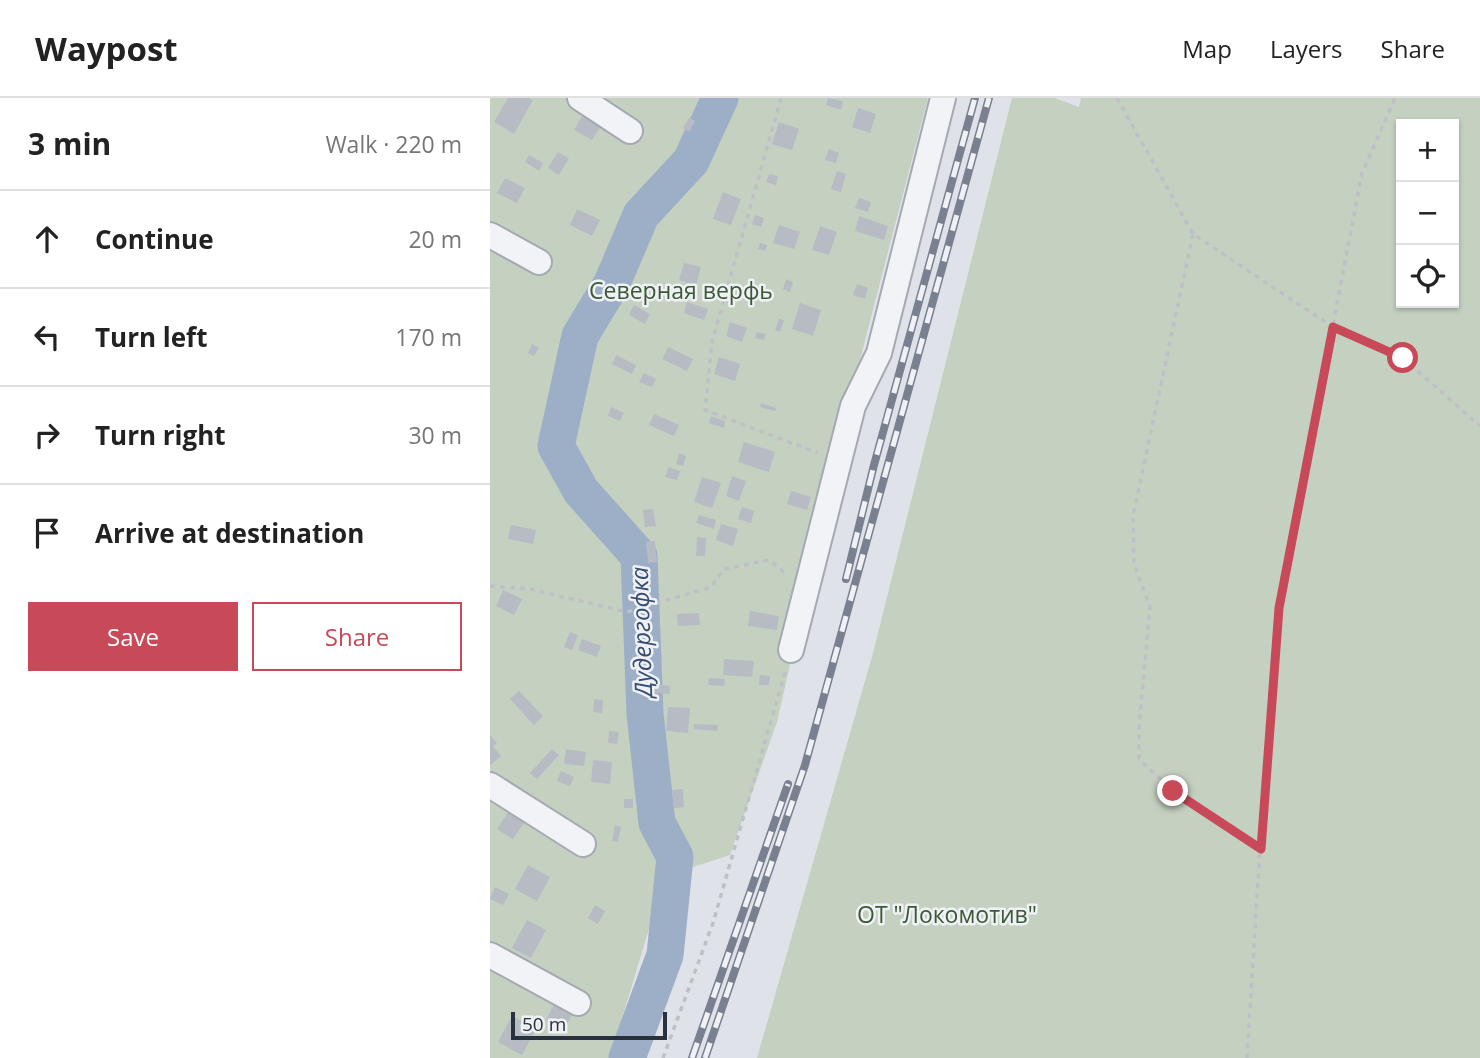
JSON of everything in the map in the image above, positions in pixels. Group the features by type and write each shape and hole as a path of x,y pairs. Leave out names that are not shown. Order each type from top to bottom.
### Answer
{"street":[{"path":"580,98 630,131"},
{"path":"791,650 838,460 853,406 878,353 943,98"},
{"path":"490,235 539,262"},
{"path":"490,785 583,844"},
{"path":"490,955 578,1003"}],"path":[{"path":"780,98 712,342 705,410 838,460"},
{"path":"1118,98 1193,234 1333,327 1403,358 1480,426"},
{"path":"1247,1058 1279,608 1362,173 1395,98"},
{"path":"1193,234 1133,516 1134,564 1150,607 1139,727 1139,758 1173,791 1261,849"},
{"path":"490,586 530,589 627,612 711,587 724,569 769,560 784,572 810,576"},
{"path":"663,1058 713,923 791,650"}],"green space":[{"name":"Северная верфь","path":"490,98 928,98 855,379 777,722 730,855 665,876 610,1058 490,1058"},
{"name":"ОТ \"Локомотив\"","path":"1012,98 1055,98 1079,107 1081,98 1480,98 1480,1058 757,1058 873,653"}],"building":[{"path":"508,98 533,100 514,134 494,122"},
{"path":"828,98 843,101 841,110 826,105"},
{"path":"858,108 876,114 870,133 852,127"},
{"path":"584,113 602,124 592,140 574,130"},
{"path":"689,118 695,121 689,132 683,128"},
{"path":"779,122 799,129 792,150 772,144"},
{"path":"829,149 839,153 836,163 825,160"},
{"path":"558,152 569,158 559,175 548,168"},
{"path":"529,155 543,163 539,171 525,162"},
{"path":"837,171 846,174 841,192 831,189"},
{"path":"769,174 778,176 776,185 766,182"},
{"path":"505,178 525,188 517,203 497,193"},
{"path":"723,192 741,199 731,225 713,219"},
{"path":"859,198 871,202 868,212 855,208"},
{"path":"577,209 600,220 592,236 570,225"},
{"path":"755,215 764,218 761,227 752,224"},
{"path":"859,216 888,226 884,240 855,231"},
{"path":"779,225 800,232 794,249 773,243"},
{"path":"820,226 837,232 829,255 812,250"},
{"path":"760,243 767,245 765,251 758,249"},
{"path":"684,263 701,267 696,285 679,280"},
{"path":"786,279 793,282 790,292 783,289"},
{"path":"857,284 868,288 865,299 853,295"},
{"path":"687,302 708,309 704,320 684,313"},
{"path":"800,303 821,310 813,336 792,329"},
{"path":"634,305 650,314 645,324 629,315"},
{"path":"779,319 784,320 780,332 775,330"},
{"path":"730,322 747,328 742,342 726,336"},
{"path":"757,332 766,334 764,340 755,338"},
{"path":"532,344 539,348 534,356 528,353"},
{"path":"668,347 693,359 687,371 662,359"},
{"path":"616,355 636,365 632,374 612,364"},
{"path":"719,357 740,364 735,381 714,374"},
{"path":"644,373 656,379 652,387 639,382"},
{"path":"761,403 776,408 775,411 760,407"},
{"path":"611,407 624,413 620,421 608,416"},
{"path":"654,414 679,425 674,436 649,425"},
{"path":"711,416 725,421 724,428 709,423"},
{"path":"744,442 775,452 769,472 738,462"},
{"path":"679,453 686,456 683,466 676,464"},
{"path":"669,467 680,471 677,480 665,477"},
{"path":"732,476 746,481 739,501 726,496"},
{"path":"702,477 721,483 712,508 694,502"},
{"path":"791,491 811,497 807,510 787,504"},
{"path":"742,507 754,511 751,523 738,519"},
{"path":"653,509 656,526 645,527 643,510"},
{"path":"699,515 716,520 714,529 696,523"},
{"path":"721,524 738,529 733,546 716,540"},
{"path":"511,525 536,530 533,544 508,539"},
{"path":"697,537 706,538 705,556 696,556"},
{"path":"655,541 657,562 648,563 646,542"},
{"path":"503,590 522,599 514,615 496,606"},
{"path":"750,611 779,616 777,630 748,626"},
{"path":"699,613 700,625 678,626 677,614"},
{"path":"570,632 578,635 572,650 564,647"},
{"path":"582,639 601,646 597,657 578,650"},
{"path":"724,659 754,661 752,677 723,675"},
{"path":"760,675 770,676 769,685 759,685"},
{"path":"709,678 725,679 724,686 708,685"},
{"path":"655,684 670,686 670,694 654,693"},
{"path":"519,691 543,716 534,725 510,699"},
{"path":"594,699 603,700 602,713 593,712"},
{"path":"668,707 690,708 688,733 666,731"},
{"path":"694,724 718,725 717,731 694,729"},
{"path":"609,731 619,732 617,744 608,743"},
{"path":"490,735 497,743 493,746 501,756 490,765"},
{"path":"552,749 559,755 537,779 530,773"},
{"path":"566,749 586,752 584,766 564,764"},
{"path":"593,760 612,762 610,784 591,782"},
{"path":"561,771 574,777 570,786 557,781"},
{"path":"683,789 684,807 674,808 672,790"},
{"path":"624,799 633,799 633,808 624,808"},
{"path":"511,808 527,818 513,839 497,829"},
{"path":"615,825 621,827 618,842 612,841"},
{"path":"528,865 550,877 537,901 515,889"},
{"path":"495,887 509,894 503,905 490,899"},
{"path":"595,905 605,911 598,924 588,918"},
{"path":"527,920 546,930 531,958 512,948"},
{"path":"554,1005 572,1015 564,1029 546,1020"},
{"path":"512,1016 536,1029 522,1055 498,1042"}],"waterway":[{"name":"Дудергофка","path":"627,1058 665,955 675,857 657,823 645,714 639,556 581,491 556,446 580,336 612,283 641,215 691,161 720,98"}],"railway":[{"path":"846,579 874,465 975,98"},
{"path":"705,1058 805,765 989,98"},
{"path":"692,1058 788,784"}],"route":[{"path":"1173,791 1261,849 1279,608 1333,327 1403,358"}]}
